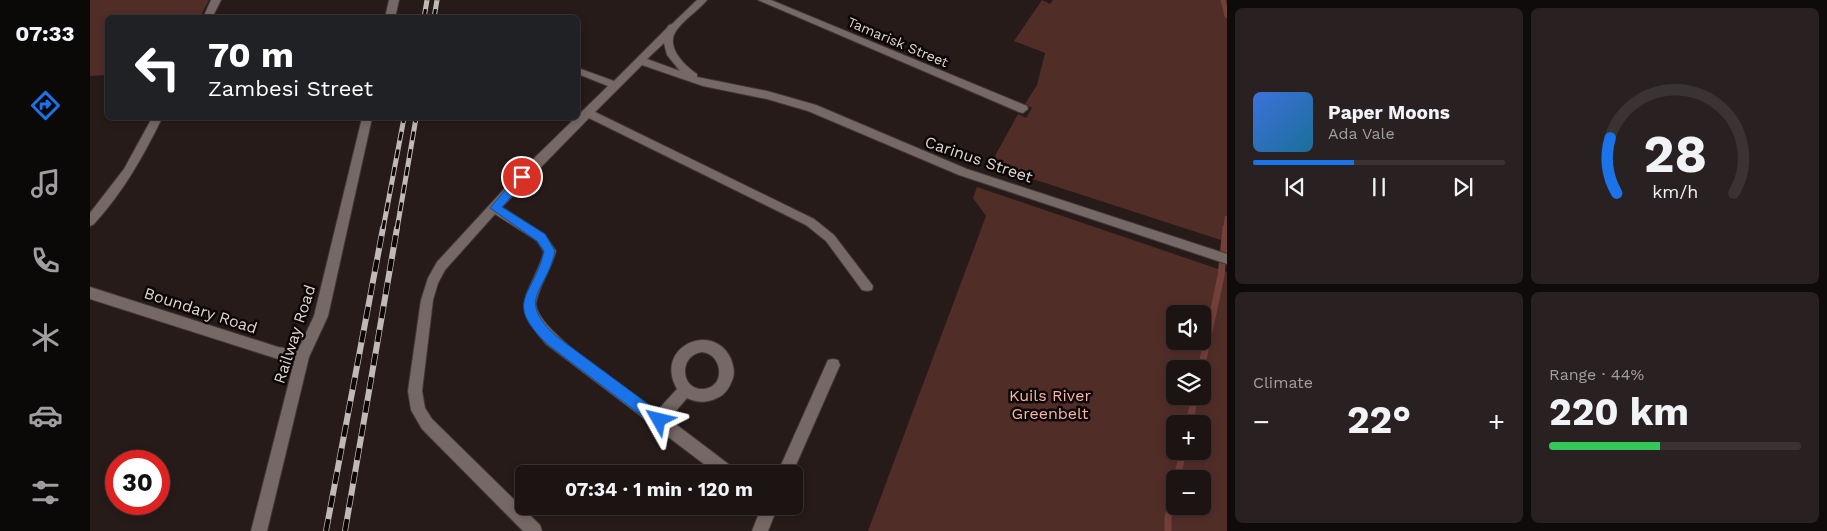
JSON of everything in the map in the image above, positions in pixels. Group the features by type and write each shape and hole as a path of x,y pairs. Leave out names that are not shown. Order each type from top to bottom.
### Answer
{"street":[{"path":"209,15 216,0"},
{"path":"391,15 394,0"},
{"path":"580,120 672,27 702,0"},
{"name":"Tamarisk Street","path":"763,0 1023,109"},
{"name":"Carinus Street","path":"672,27 669,34 669,48 675,61 700,80 767,95 804,106 955,169 1227,259"},
{"name":"Carinus Street","path":"639,60 703,84 723,86"},
{"path":"580,72 616,85"},
{"path":"588,112 810,222 830,238 867,286"},
{"path":"90,221 112,198 129,174 156,120"},
{"name":"Railway Road","path":"258,531 302,357 321,316 367,120"},
{"path":"531,530 427,424 418,410 415,391 427,300 432,282 441,266 512,187 580,120"},
{"path":"495,208 541,238 550,251 547,265 531,294 529,309 536,325 551,340 718,465"},
{"name":"Boundary Road","path":"90,293 278,352 302,357"},
{"path":"788,465 833,365"},
{"path":"659,420 686,389"},
{"path":"760,531 766,515"}],"green space":[{"path":"90,0 209,0 201,15 105,15 105,75 90,76"},
{"path":"1042,0 1050,4 1053,0 1227,0 1227,242 990,165 1018,114 1026,118 1032,108 1025,104 1037,85 1045,53 1014,41"},
{"name":"Kuils River Greenbelt","path":"977,187 1227,272 1227,531 868,531 986,216 973,198"}],"waterway":[{"path":"1223,0 1227,16"},
{"path":"1226,229 1227,218"},
{"path":"1203,360 1221,276 1226,228"},
{"path":"1191,415 1193,405"},
{"path":"1179,470 1181,460"},
{"path":"1168,531 1169,515"}],"railway":[{"path":"424,15 427,0"},
{"path":"434,15 437,0"},
{"path":"383,229 404,120"},
{"path":"397,229 416,120"},
{"path":"326,531 383,228"},
{"path":"345,531 397,228"}],"route":[{"path":"522,177 495,208 541,238 550,251 547,265 531,294 529,309 536,325 551,340 659,420"}]}
